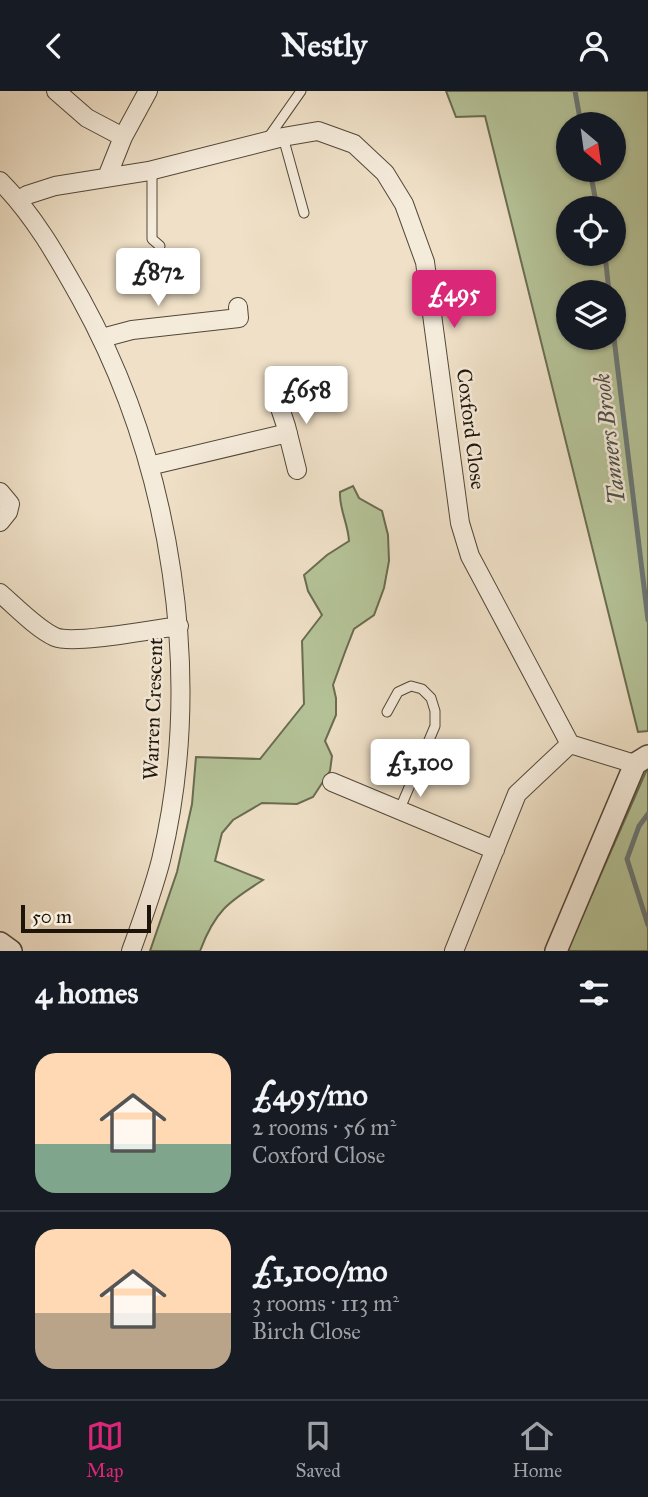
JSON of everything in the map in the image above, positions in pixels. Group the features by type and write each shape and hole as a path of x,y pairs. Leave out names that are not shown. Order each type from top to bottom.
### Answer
{"street":[{"path":"56,91 88,118 123,137"},
{"path":"107,177 123,137 148,91"},
{"name":"Coxford Close","path":"18,201 37,191 152,170 318,131 354,144 385,173 404,204 425,262 460,523 470,556 570,744"},
{"name":"Warren Crescent","path":"0,181 18,201 53,251 102,338 124,387 149,466 163,527 179,626 181,704 169,820 158,872 131,951"},
{"path":"102,338 132,330 239,318 237,307"},
{"path":"275,393 297,470"},
{"path":"149,466 288,433"},
{"path":"0,492 9,504 8,512 0,523"},
{"path":"0,593 51,635 62,639 179,626"},
{"path":"454,951 517,795 570,744 642,760 555,951"},
{"path":"332,782 495,850"},
{"path":"0,943 11,951"}],"lane":[{"path":"301,91 274,140 304,213"},
{"path":"152,170 152,239 160,246"},
{"path":"387,712 398,692 411,686 422,689 431,698 435,711 435,726 399,811"}],"green space":[{"path":"446,91 648,91 648,731 638,732 485,116 456,117"},
{"path":"353,486 359,498 382,511 388,535 389,561 384,588 374,615 354,629 333,685 336,715 325,741 332,756 330,771 313,797 297,804 262,803 233,820 222,833 215,861 263,880 224,909 211,926 200,951 150,951 177,872 192,804 196,757 260,759 304,704 302,641 322,615 308,591 304,575 349,541 340,492"},
{"path":"648,767 648,951 567,951"}],"waterway":[{"name":"Tanners Brook","path":"575,91 579,112"},
{"name":"Tanners Brook","path":"592,182 595,196"},
{"name":"Tanners Brook","path":"606,266 608,280"},
{"name":"Tanners Brook","path":"615,350 648,620"},
{"name":"Tanners Brook","path":"648,814 639,826 627,859 648,925"}]}
